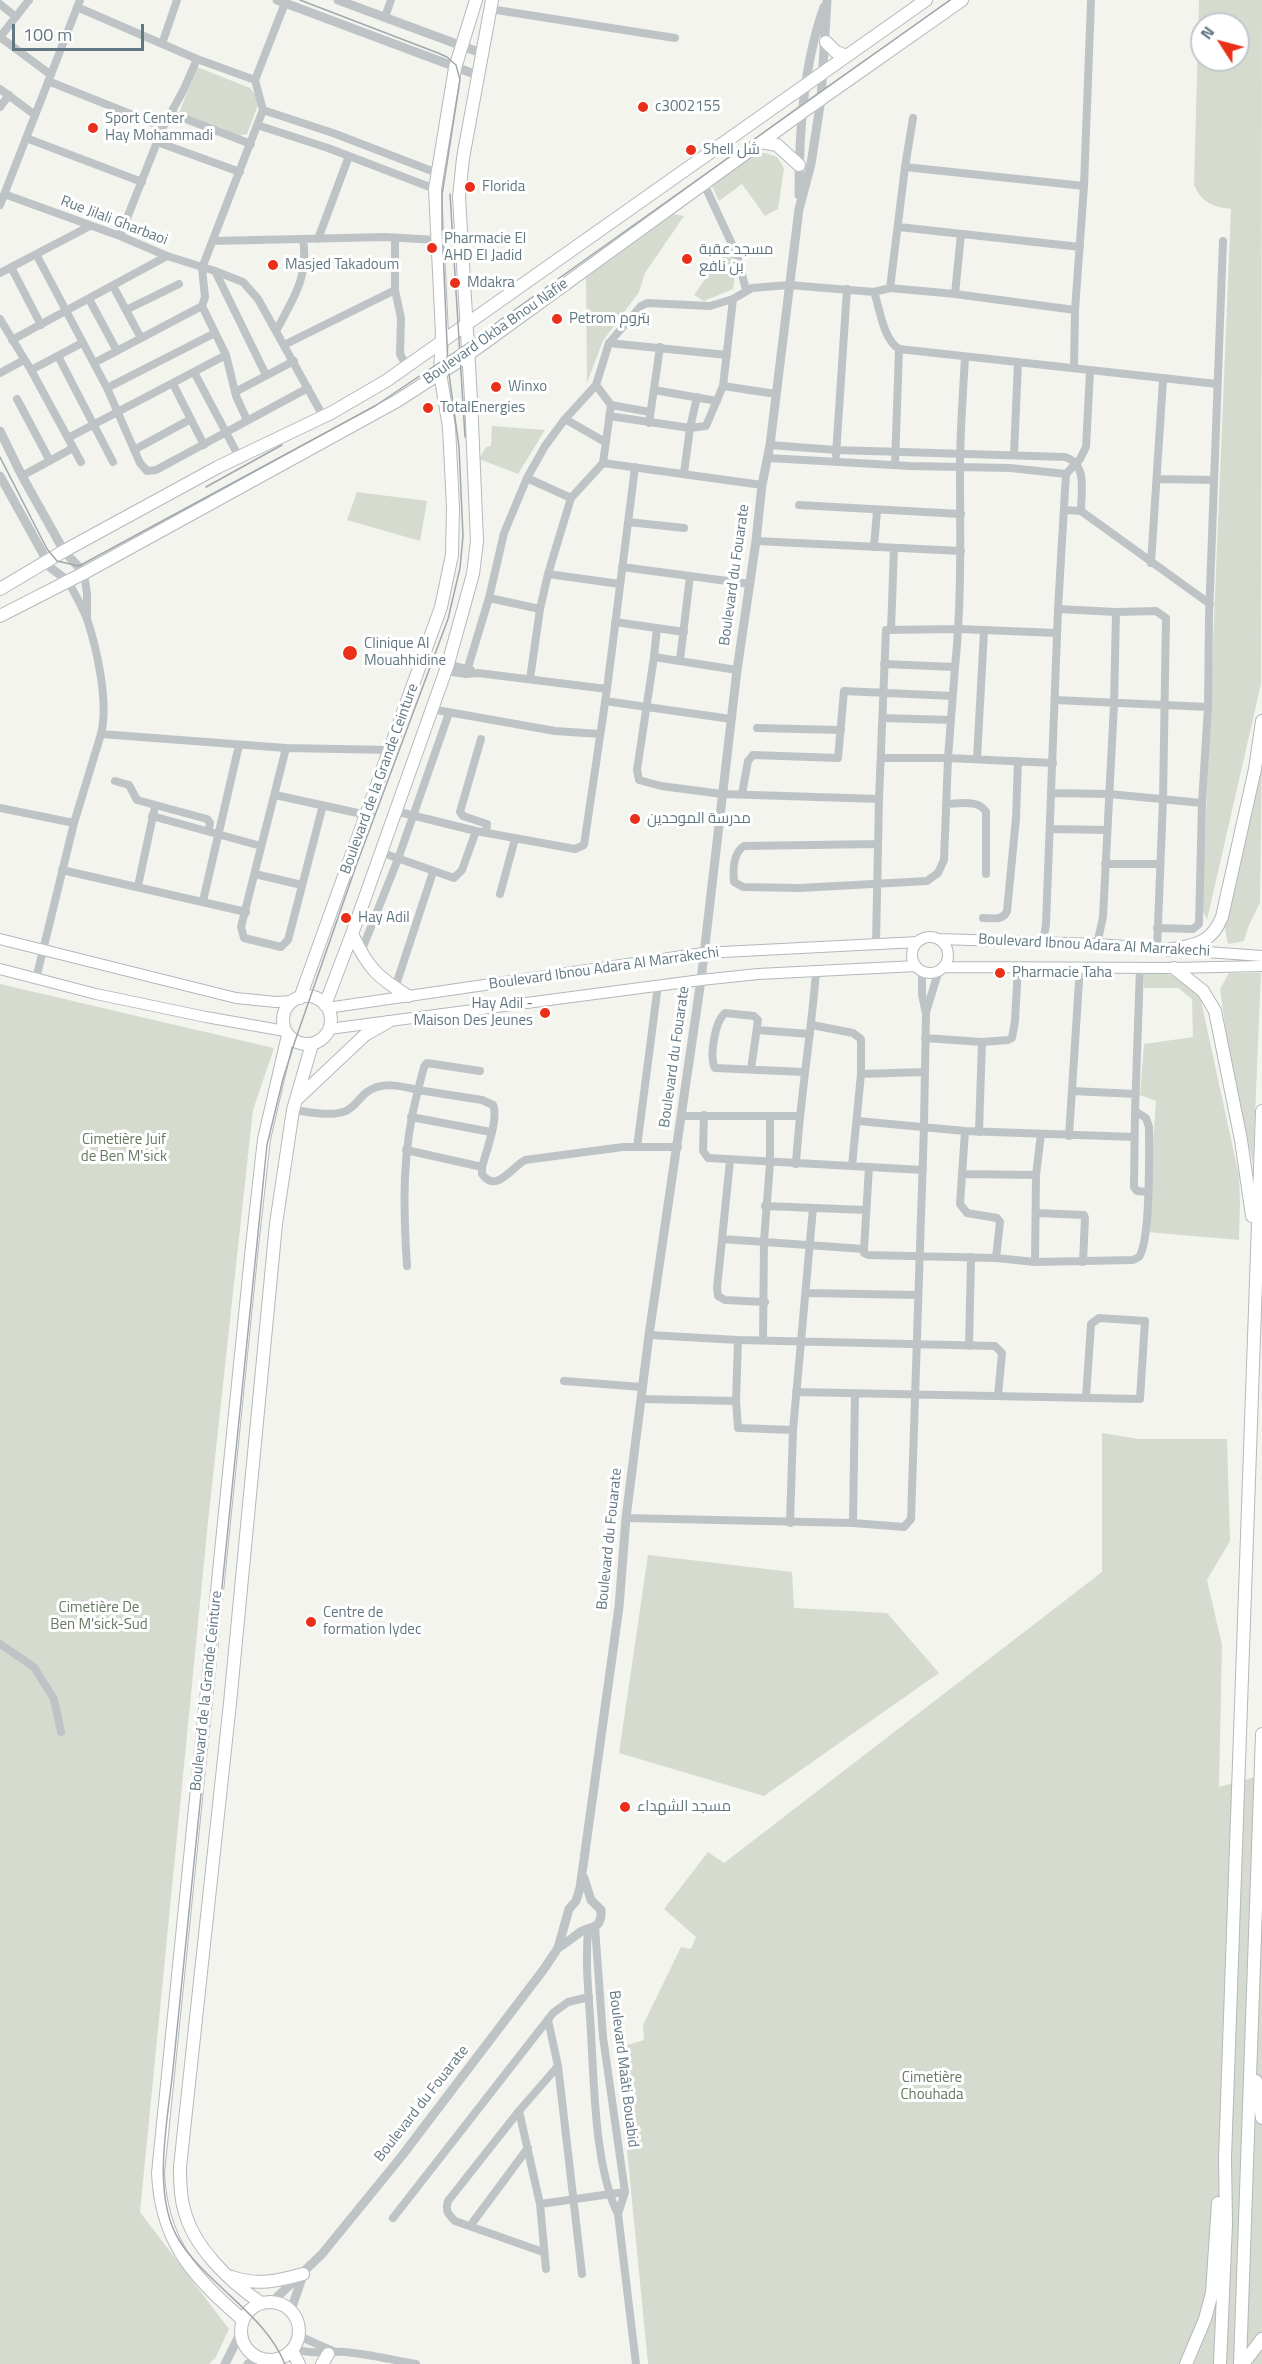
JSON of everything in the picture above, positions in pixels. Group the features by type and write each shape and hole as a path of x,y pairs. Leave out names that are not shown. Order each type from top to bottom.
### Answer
{"main road":[{"name":"Boulevard de la Grande Ceinture","path":"297,999 392,750 441,607 452,555 453,507 449,427 440,373 441,343 435,189 455,68 476,0"},
{"name":"Boulevard Okba Bnou Nafie","path":"0,589 64,551 386,381 926,0"},
{"name":"Boulevard Okba Bnou Nafie","path":"0,616 84,573 397,401 469,353 962,0"},
{"name":"Boulevard de la Grande Ceinture","path":"326,1006 446,668 473,574 477,541 469,353 459,197 477,75 491,5"},
{"path":"826,42 836,52 847,56"},
{"path":"761,142 777,145 799,165"},
{"path":"465,297 473,305 490,308"},
{"path":"1163,949 1194,946 1207,939 1217,929 1222,917 1255,769 1262,722"},
{"path":"352,934 373,971 408,996"},
{"path":"928,937 939,939 944,943 948,956 941,969 933,972 919,968 912,953 918,942 928,937"},
{"path":"0,939 236,998 269,1002 313,998 326,1006 330,1018 329,1029 324,1037 312,1044 297,1042 286,1033 36,979 0,969"},
{"name":"Boulevard Ibnou Adara Al Marrakechi","path":"939,939 1097,944 1163,949 1247,961"},
{"name":"Boulevard Ibnou Adara Al Marrakechi","path":"326,1006 703,952 918,942"},
{"path":"1247,961 1262,956"},
{"path":"1247,961 1262,966"},
{"name":"Boulevard Ibnou Adara Al Marrakechi","path":"941,969 1018,966 1174,968 1247,961"},
{"name":"Boulevard Ibnou Adara Al Marrakechi","path":"329,1029 658,985 758,974 919,968"},
{"path":"1174,968 1203,991 1215,1011 1241,1140 1251,1208 1256,1276"},
{"path":"286,1033 283,1018 285,1010 297,999"},
{"path":"294,1105 364,1035 388,1022"},
{"name":"Boulevard de la Grande Ceinture","path":"242,2326 196,2277 177,2247 164,2218 158,2173 253,1234 266,1129 286,1033"},
{"name":"Boulevard de la Grande Ceinture","path":"267,2302 230,2276 200,2244 184,2211 180,2167 230,1702 268,1297 284,1157 294,1105 312,1044"},
{"path":"1220,2364 1226,2224 1225,2158 1262,1111"},
{"path":"1242,2364 1262,1734"},
{"path":"1252,2049 1262,2118"},
{"path":"1186,2364 1205,2319 1212,2293 1220,2181 1225,2158"},
{"path":"230,2276 260,2283 278,2282 303,2274"},
{"path":"267,2302 283,2304 291,2310 300,2327 293,2350 282,2358 261,2361 244,2344 242,2326 253,2307 267,2302"},
{"path":"1242,2364 1262,2339"},
{"path":"293,2350 299,2364"}],"street":[{"path":"29,0 0,37 49,78 163,127"},
{"path":"162,44 177,0"},
{"path":"338,0 481,53"},
{"path":"385,17 391,0"},
{"name":"Boulevard du Fouarate","path":"267,2302 303,2274 401,2157 558,1948 569,1909 576,1901 583,1873 619,1606 626,1518 642,1387 701,980 737,670 762,485 770,445 799,210 811,164 821,99 827,0"},
{"name":"Boulevard du Fouarate","path":"799,210 799,165 807,84 816,29 827,0"},
{"path":"1074,368 1091,0"},
{"path":"94,363 202,306 205,297 202,268 263,110 255,80 281,2 477,75"},
{"path":"0,4 16,16"},
{"path":"0,205 79,4 162,44 255,80"},
{"path":"491,5 675,38"},
{"path":"120,236 163,127 197,59"},
{"path":"0,88 35,115"},
{"path":"0,107 9,95"},
{"path":"263,110 437,173"},
{"path":"170,112 251,144"},
{"path":"890,288 913,118"},
{"path":"257,125 349,156 435,189"},
{"path":"320,146 326,131"},
{"path":"26,138 141,182"},
{"path":"157,142 240,171"},
{"path":"318,239 349,156"},
{"path":"905,167 1084,186"},
{"path":"704,184 737,255 746,290"},
{"name":"Rue Jilali Gharbaoi","path":"4,194 120,236 167,256 243,282 252,291 294,361 323,416"},
{"path":"0,273 90,226"},
{"path":"899,227 1080,247"},
{"path":"955,294 961,234"},
{"path":"213,241 395,237 436,240"},
{"path":"395,237 395,290 401,318 400,354 407,367"},
{"path":"276,331 303,276 306,257 303,239"},
{"path":"1158,928 1193,929 1199,924 1223,240"},
{"path":"36,254 107,388 143,468 151,471 308,388"},
{"path":"12,340 167,256"},
{"path":"11,267 41,325"},
{"path":"215,271 266,375"},
{"path":"126,310 179,284"},
{"path":"467,671 489,598 504,533 527,477 545,446 565,419 596,385 609,343 637,309 647,303 710,306 733,299 746,290 789,285 874,292 890,288 1075,310"},
{"path":"113,286 141,338"},
{"path":"836,461 848,289"},
{"path":"284,345 395,290"},
{"path":"874,292 888,336 892,345 899,350 1217,384"},
{"path":"88,299 117,351"},
{"path":"609,416 690,428 706,426 723,386 733,299"},
{"path":"202,306 226,355 235,392 247,420"},
{"path":"0,319 31,370 81,462"},
{"path":"107,388 215,333"},
{"path":"31,370 82,343"},
{"path":"609,343 727,355"},
{"path":"648,423 660,347"},
{"path":"895,465 899,350"},
{"path":"68,438 226,355"},
{"path":"58,356 113,462"},
{"path":"878,844 744,846 738,850 733,879 736,885 744,887 877,886 927,881 938,873 944,860 952,696 959,629 962,551 960,453 965,357"},
{"path":"0,373 24,360"},
{"path":"235,392 294,361"},
{"path":"1014,455 1018,362"},
{"path":"768,458 960,466 1061,473 1077,462 1085,451 1090,371"},
{"path":"194,372 228,432 239,457"},
{"path":"1151,563 1164,380"},
{"path":"173,384 204,445"},
{"path":"596,385 611,405 650,412"},
{"path":"723,386 776,394"},
{"path":"654,390 717,401"},
{"path":"684,473 697,397"},
{"path":"17,399 50,460"},
{"path":"530,679 540,609 548,574 571,498 603,463 611,405"},
{"path":"134,450 191,419"},
{"path":"565,419 605,442"},
{"path":"0,431 64,551 84,573 87,619 104,714 101,734 74,823 36,979"},
{"path":"770,445 836,450 1062,457 1077,462"},
{"path":"22,476 73,448"},
{"path":"1043,942 1064,510 1062,457"},
{"path":"1077,462 1081,474 1081,511"},
{"path":"603,463 762,485"},
{"path":"395,811 515,839 575,849 584,845 607,689 635,467"},
{"path":"0,476 48,562 57,574 68,581 87,619"},
{"path":"527,477 571,498"},
{"path":"1157,479 1214,480"},
{"path":"799,505 961,514"},
{"path":"1064,510 1081,511 1210,604"},
{"path":"874,547 877,511"},
{"path":"627,522 684,528"},
{"path":"756,541 962,551"},
{"path":"891,630 894,548"},
{"path":"622,567 750,584"},
{"path":"548,574 620,584"},
{"path":"680,660 690,576"},
{"path":"489,598 540,609"},
{"path":"1058,609 1116,612 1156,611 1166,618 1158,928 1163,949"},
{"path":"1097,944 1103,916 1114,704 1116,612"},
{"path":"615,622 684,632"},
{"path":"657,628 637,770 639,780 661,786 722,794 879,799"},
{"path":"876,943 886,630 959,629 1057,633"},
{"path":"977,759 984,631"},
{"path":"654,657 737,670"},
{"path":"884,664 955,667"},
{"path":"446,668 607,689"},
{"path":"742,794 750,757 836,759 840,754 844,691 952,696"},
{"path":"1055,700 1208,707"},
{"path":"605,701 731,719"},
{"path":"431,709 555,731 600,734"},
{"path":"361,952 398,859 449,713"},
{"path":"883,718 951,720"},
{"path":"757,728 842,730"},
{"path":"101,734 286,748 392,750"},
{"path":"481,738 460,812 463,816 487,824 486,833"},
{"path":"203,901 239,745"},
{"path":"286,748 241,927 244,938 281,947 288,940 323,806"},
{"path":"882,758 948,758 1053,763"},
{"path":"983,918 1003,917 1007,910 1016,818 1018,761"},
{"path":"115,781 129,784 137,800 207,819 210,823 209,830"},
{"path":"1051,793 1109,794 1202,803"},
{"path":"274,795 367,815"},
{"path":"946,804 975,804 984,807 986,812 986,874"},
{"path":"138,886 155,806"},
{"path":"0,808 74,823"},
{"path":"152,816 261,846"},
{"path":"1050,829 1107,830"},
{"path":"380,852 454,878 462,870 476,831"},
{"path":"500,894 515,839"},
{"path":"1105,864 1160,864"},
{"path":"62,870 246,912"},
{"path":"395,988 433,872"},
{"path":"255,874 302,885"},
{"path":"926,1038 982,1042 1012,1038 1016,1021 1018,966"},
{"path":"1069,1136 1080,966"},
{"path":"1140,967 1134,1187 1137,1191 1148,1192"},
{"path":"626,1518 853,1523 904,1527 909,1525 916,1393 915,1344 926,1038 926,1014 919,968"},
{"path":"926,1014 941,969"},
{"path":"796,1164 799,1116 812,1025 816,972"},
{"path":"637,1147 658,985"},
{"path":"751,1068 758,1020 756,1017 725,1013 720,1017 712,1057 712,1064 718,1069 751,1068 804,1072"},
{"path":"812,1025 858,1035 862,1045 858,1121 852,1166"},
{"path":"757,1030 810,1034"},
{"path":"980,1132 982,1042"},
{"path":"407,1266 404,1208 406,1150 423,1067 428,1063 480,1071"},
{"path":"861,1074 924,1072"},
{"path":"294,1105 344,1112 352,1108 367,1092 377,1087 400,1085 489,1102 495,1109 482,1174 485,1178 498,1182 517,1164 525,1160 637,1147 678,1147"},
{"path":"1072,1091 1136,1094"},
{"path":"869,1167 864,1249 866,1254 873,1257 971,1257 1035,1262 1133,1260 1139,1257 1144,1245 1149,1127 1146,1118 1135,1111"},
{"path":"704,1115 703,1154 708,1158 729,1161 923,1170"},
{"path":"682,1116 799,1116"},
{"path":"764,1340 764,1241 770,1163 770,1116"},
{"path":"411,1117 491,1132"},
{"path":"858,1121 980,1132 1134,1137"},
{"path":"964,1131 960,1204 962,1210 967,1213 993,1216 1000,1222 996,1258"},
{"path":"1035,1262 1036,1175 1041,1134"},
{"path":"406,1150 482,1167"},
{"path":"729,1161 716,1293 725,1300 765,1302"},
{"path":"962,1174 1036,1175"},
{"path":"765,1206 866,1210"},
{"path":"790,1523 793,1430 812,1245 813,1208"},
{"path":"1036,1213 1084,1215 1083,1262"},
{"path":"722,1239 864,1249"},
{"path":"969,1346 971,1257"},
{"path":"807,1293 918,1295"},
{"path":"796,1392 1140,1399 1145,1321 1094,1319 1091,1324 1086,1397"},
{"path":"649,1335 738,1340 995,1346 1002,1353 998,1396"},
{"path":"738,1340 736,1401 738,1428 793,1430"},
{"path":"564,1381 642,1387"},
{"path":"853,1523 855,1394"},
{"path":"641,1400 736,1401"},
{"path":"0,1644 34,1666 54,1699 62,1732"},
{"name":"Boulevard du Fouarate","path":"558,1948 600,1920 601,1910 591,1900 583,1873"},
{"path":"576,1901 591,1900"},
{"path":"568,1915 573,1925 589,1929"},
{"name":"Boulevard Maâti Bouabid","path":"589,1929 585,1958 595,2103 609,2196 618,2214 636,2364"},
{"name":"Boulevard Maâti Bouabid","path":"589,1929 625,2192 618,2214"},
{"path":"393,2218 548,2020 568,2002 589,1997"},
{"path":"548,2020 558,2066 582,2274"},
{"path":"543,2252 455,2221 446,2208 448,2201 519,2110 558,2066"},
{"path":"519,2110 540,2204 546,2269"},
{"path":"470,2226 528,2148"},
{"path":"540,2204 625,2192"},
{"name":"Boulevard du Fouarate","path":"291,2310 303,2274"},
{"path":"225,2364 242,2326"},
{"path":"299,2336 329,2357"},
{"path":"293,2350 329,2357 416,2364"}],"green space":[{"path":"1199,0 1262,0 1261,684 1207,920 1202,909 1231,209 1208,203 1194,185 1197,72 1250,72 1250,12 1199,12"},
{"path":"197,67 250,88 260,100 247,134 238,136 179,113"},
{"path":"757,153 777,157 784,168 778,209 765,216 742,184 719,201 711,184"},
{"path":"674,214 684,216 645,273 639,292 603,341 587,383 586,278"},
{"path":"728,246 735,260 733,289 704,301 694,295"},
{"path":"492,426 545,430 518,474 479,459 486,447 491,446"},
{"path":"357,492 427,501 420,541 347,520"},
{"path":"1262,758 1260,903 1244,941 1228,944 1224,923"},
{"path":"1144,971 1161,972 1175,977 1200,996 1239,1176 1239,1240 1146,1232 1156,1101 1140,1095 1144,1044 1193,1037 1192,999 1178,988 1144,988"},
{"path":"1229,973 1261,973 1253,1164 1228,1047 1220,989"},
{"path":"0,984 274,1048 253,1110 208,1522 140,2212 229,2329 216,2357 209,2364 0,2364"},
{"name":"Cimetière Chouhada","path":"1102,1433 1139,1439 1227,1439 1230,1541 1207,1580 1222,1645 1219,1787 1262,1775 1262,2364 648,2364 617,2048 644,2040 643,2025 681,1947 691,1949 696,1937 664,1909 708,1852 724,1863 1102,1572"},
{"path":"648,1555 792,1572 794,1608 887,1613 939,1673 764,1796 619,1753"}],"tram line":[{"path":"285,2364 265,2331 198,2265 179,2240 170,2222 163,2179 165,2133 267,1145 295,1041 356,866 448,619 460,568 463,536 459,447 448,367 442,226 442,195 460,80 456,65 438,53 300,0"},
{"path":"0,457 47,549 57,561 79,566 375,406 461,348 950,0"},
{"path":"450,194 465,437"},
{"path":"206,487 282,445"}],"place":[{"name":"c3002155","path":"643,107"},
{"name":"Sport Center Hay Mohammadi","path":"93,128"},
{"name":"Shell شل","path":"691,150"},
{"name":"Florida","path":"470,187"},
{"name":"Pharmacie El AHD El Jadid","path":"432,248"},
{"name":"مسجد عقبة بن نافع","path":"687,259"},
{"name":"Masjed Takadoum","path":"273,265"},
{"name":"Mdakra","path":"455,283"},
{"name":"Petrom بتروم","path":"557,319"},
{"name":"Winxo","path":"496,387"},
{"name":"TotalEnergies","path":"428,408"},
{"name":"Clinique Al Mouahhidine","path":"350,653"},
{"name":"مدرسة الموحدين","path":"635,819"},
{"name":"Hay Adil","path":"346,918"},
{"name":"Pharmacie Taha","path":"1000,973"},
{"name":"Hay Adil - Maison Des Jeunes","path":"545,1013"},
{"name":"Centre de formation lydec","path":"311,1622"},
{"name":"مسجد الشهداء","path":"625,1807"}],"park label":[{"name":"Cimetière Juif de Ben M'sick","path":"124,1148"},
{"name":"Cimetière De Ben M'sick-Sud","path":"99,1616"}]}
